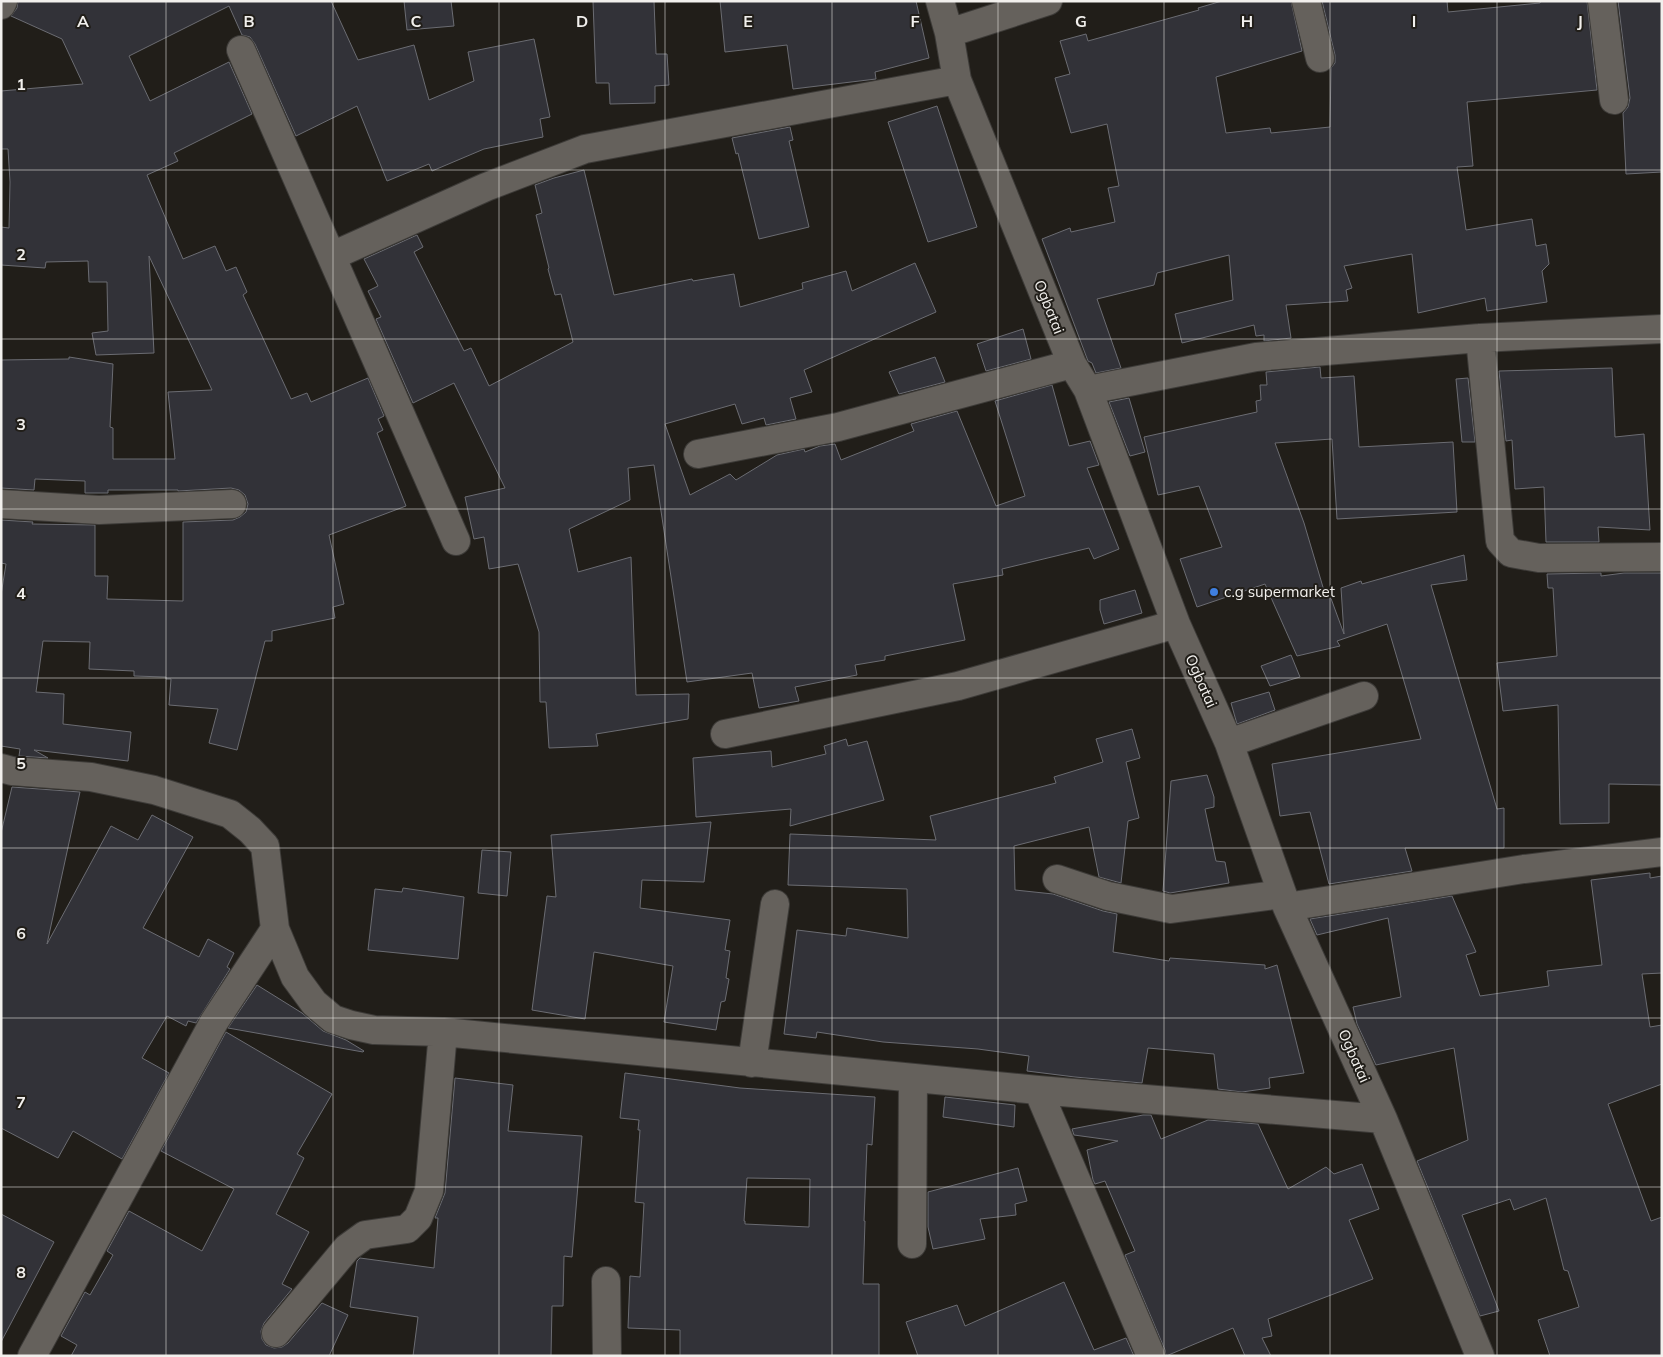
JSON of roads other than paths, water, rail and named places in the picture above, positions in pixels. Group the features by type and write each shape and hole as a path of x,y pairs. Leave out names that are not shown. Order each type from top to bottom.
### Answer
{"street":[{"name":"Ogbatai","path":"940,1 949,33 957,80 1072,364 1088,390 1176,624 1229,743 1285,900 1383,1119 1480,1356"},
{"path":"949,33 1048,1"},
{"path":"1306,1 1320,58"},
{"path":"1602,1 1614,100"},
{"path":"242,50 456,540"},
{"path":"332,256 486,187 586,149 957,80"},
{"path":"1088,390 1256,357 1480,338 1662,329"},
{"path":"1480,338 1500,541 1511,553 1539,558 1662,557"},
{"path":"698,454 838,427 1072,364"},
{"path":"1,504 99,510 232,504"},
{"path":"725,734 958,686 1176,624"},
{"path":"1229,743 1364,696"},
{"path":"5,776 91,777 154,790 230,814 250,830 264,846 275,929 295,977 314,1003 333,1019 374,1030 443,1032 1038,1090 1383,1119"},
{"path":"1057,879 1108,896 1171,908 1285,900 1662,852"},
{"path":"752,1063 775,904"},
{"path":"32,1356 214,1022 275,929"},
{"path":"276,1334 347,1248 365,1235 407,1229 418,1218 429,1190 443,1032"},
{"path":"912,1244 913,1078"},
{"path":"1038,1090 1151,1356"},
{"path":"606,1281 607,1356"}],"place":[{"name":"c.g supermarket","path":"1214,592"}]}
